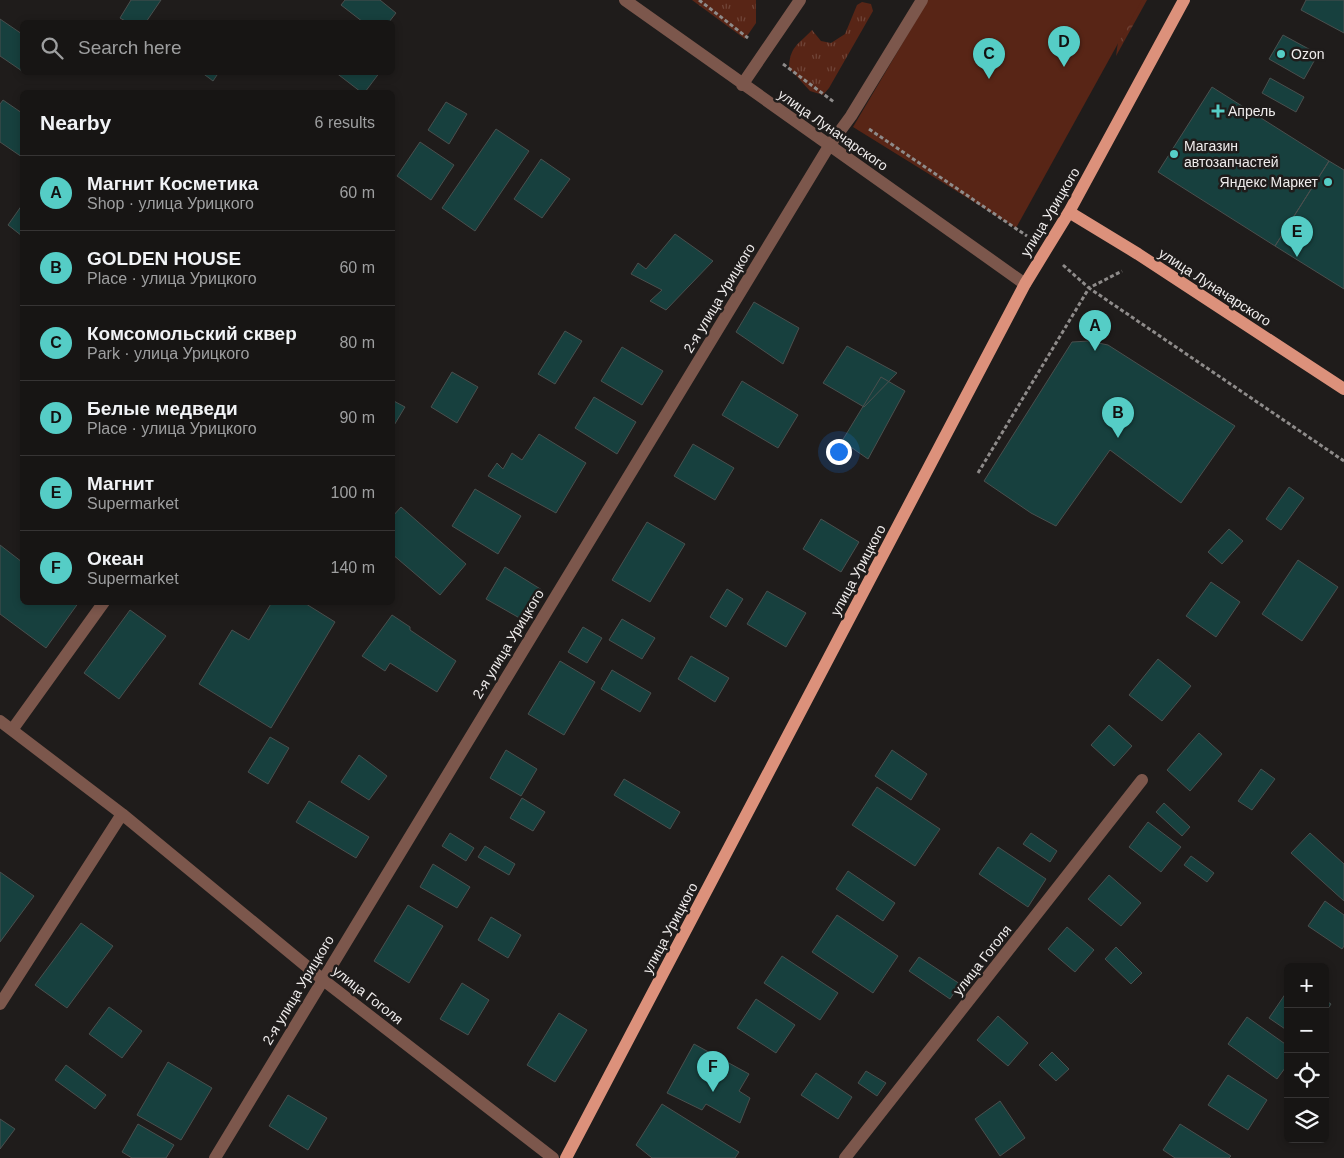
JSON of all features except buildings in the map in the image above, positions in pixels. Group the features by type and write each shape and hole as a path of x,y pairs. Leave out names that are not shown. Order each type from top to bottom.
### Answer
{"main road":[{"name":"улица Урицкого","path":"566,1158 1025,284 1069,212 1184,0"},
{"name":"улица Луначарского","path":"1069,212 1138,254 1344,389"}],"street":[{"name":"улица Луначарского","path":"625,0 742,85 1025,284"},
{"path":"742,85 800,0"},
{"name":"2-я улица Урицкого","path":"215,1158 829,146 851,116 922,0"},
{"path":"12,730 102,605"},
{"name":"улица Гоголя","path":"0,721 122,814 322,979 553,1158"},
{"name":"улица Гоголя","path":"845,1158 1142,780"},
{"path":"0,1004 122,814"}],"path":[{"path":"851,116 1046,250 1089,288 1344,461"},
{"path":"978,474 1089,288 1124,270"}],"green space":[{"path":"692,0 756,0 756,23 745,39"},
{"path":"928,0 1142,0 1016,228 853,127"},
{"path":"1124,0 1147,0 1116,56"},
{"path":"862,2 871,4 873,11 829,88 823,95 810,91 789,68 793,50 812,30 821,41 831,43 845,34 857,5"}],"place":[{"name":"Ozon","path":"1281,54"},
{"name":"Белые медведи","path":"1064,67"},
{"name":"Комсомольский сквер","path":"989,79"},
{"name":"Апрель","path":"1218,111"},
{"name":"Магазин автозапчастей","path":"1174,154"},
{"name":"Яндекс Маркет","path":"1328,182"},
{"name":"Магнит","path":"1297,257"},
{"name":"Магнит Косметика","path":"1095,351"},
{"name":"GOLDEN HOUSE","path":"1118,438"},
{"name":"Океан","path":"713,1092"}]}
